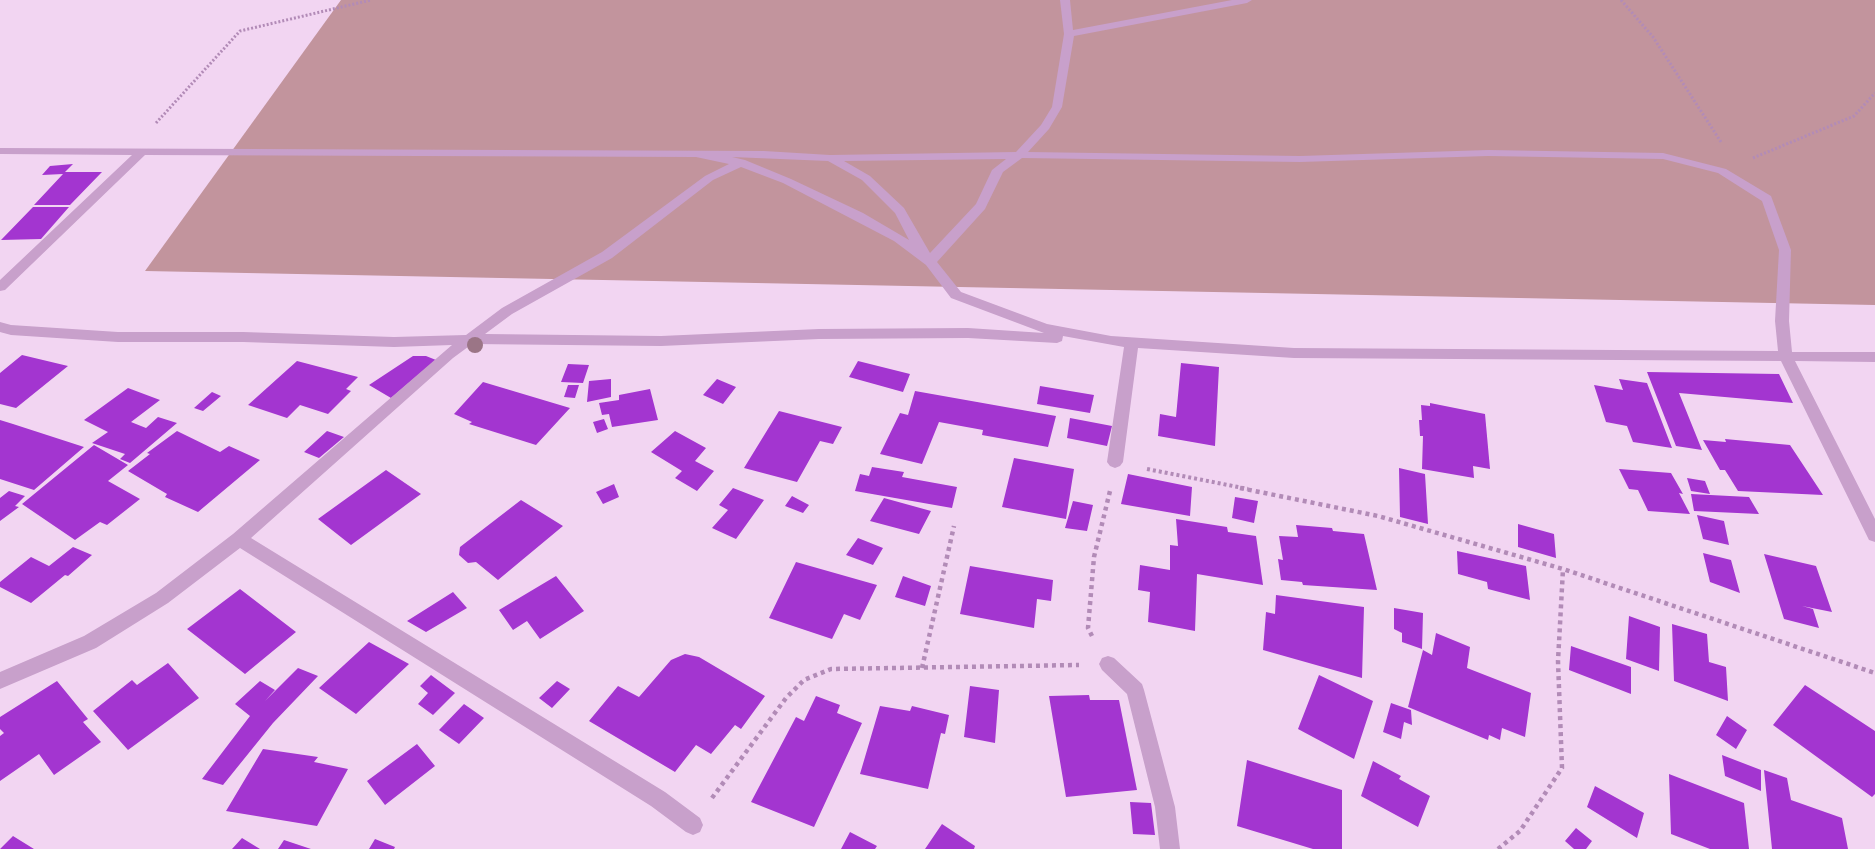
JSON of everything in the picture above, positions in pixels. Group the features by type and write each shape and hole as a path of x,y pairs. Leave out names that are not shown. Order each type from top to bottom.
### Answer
{"street":[{"path":"930,262 956,231 981,207 998,170 1019,155 1045,127 1057,107 1069,33 1065,0"},
{"path":"1069,33 1247,0"},
{"path":"0,152 764,154 830,158 1019,155 1300,159 1488,153 1663,156 1722,171 1767,199 1785,250 1782,321 1785,356 1875,535"},
{"path":"0,287 135,152"},
{"path":"697,154 739,162 786,181 859,216 898,238 930,262"},
{"path":"0,681 90,642 162,598 239,538 448,355 507,311 607,255 700,184 739,162 764,154"},
{"path":"830,158 866,178 900,211 919,247 956,295 1044,328 1111,341"},
{"path":"0,327 11,330 118,337 243,337 394,342 470,339 662,340 819,334 968,333 1294,353 1875,357"},
{"path":"1115,462 1132,342"},
{"path":"239,538 658,799 693,825"},
{"path":"1108,664 1135,690 1165,807 1170,849"}],"path":[{"path":"135,152 240,31 371,0"},
{"path":"1621,0 1653,37 1680,82 1736,165"},
{"path":"1722,171 1854,116 1875,93"},
{"path":"693,825 786,698 804,680 831,669 1108,664 1088,628 1094,557 1113,480 1115,462 1378,516 1563,570 1875,673"},
{"path":"922,668 954,526"},
{"path":"1498,849 1520,831 1562,768 1558,661 1563,570"}],"shaded area":[{"path":"341,0 1875,0 1875,305 145,271"}],"building":[{"path":"73,164 65,172 102,172 70,205 34,205 63,174 42,175 50,166"},
{"path":"33,207 69,207 41,239 1,240"},
{"path":"22,355 68,366 16,408 0,404 0,373"},
{"path":"413,356 426,356 436,360 391,398 369,385"},
{"path":"297,361 358,377 346,389 351,391 328,414 300,405 287,418 248,405"},
{"path":"858,361 910,374 903,392 849,377"},
{"path":"1181,363 1219,367 1215,446 1158,436 1160,414 1176,417"},
{"path":"568,364 589,365 583,383 561,382"},
{"path":"1647,372 1779,374 1793,403 1679,393 1702,450 1676,446"},
{"path":"611,379 611,397 587,402 589,381"},
{"path":"717,379 736,387 723,404 703,395"},
{"path":"1619,379 1647,383 1672,448 1633,442 1627,426 1606,422 1594,385 1623,390"},
{"path":"483,382 570,408 536,445 469,424 472,422 454,414"},
{"path":"568,385 579,385 575,398 564,397"},
{"path":"1040,386 1094,395 1090,413 1037,404"},
{"path":"128,388 160,400 131,422 146,428 158,417 177,423 130,463 120,459 125,454 92,443 108,432 84,420"},
{"path":"650,389 658,420 612,427 609,414 602,415 599,403 619,400 619,395"},
{"path":"915,391 1056,416 1048,447 982,435 983,430 939,422 922,464 880,454 900,413 908,415"},
{"path":"212,392 221,396 203,411 194,408"},
{"path":"1430,403 1485,414 1490,469 1473,466 1474,478 1422,469 1423,436 1420,436 1419,420 1422,420 1421,405 1430,406"},
{"path":"779,411 842,427 833,444 820,441 797,482 744,468"},
{"path":"1070,418 1112,426 1107,446 1067,438"},
{"path":"604,419 608,429 597,433 593,422"},
{"path":"0,420 84,447 34,490 0,479"},
{"path":"177,431 220,452 229,446 260,460 198,512 165,497 167,494 128,471 150,454 147,453"},
{"path":"327,431 344,437 319,458 304,452"},
{"path":"675,431 706,448 695,461 714,471 697,491 675,478 682,471 651,452"},
{"path":"1725,439 1790,445 1823,495 1738,491 1725,470 1720,470 1703,440 1726,442"},
{"path":"94,445 128,465 108,481 140,499 107,525 100,522 75,540 22,504"},
{"path":"1014,458 1074,469 1066,519 1002,507"},
{"path":"872,467 904,472 902,477 957,487 952,508 855,491 860,474 869,476"},
{"path":"1399,468 1425,474 1428,524 1400,517"},
{"path":"1619,469 1671,473 1683,494 1679,493 1690,514 1648,511 1638,490 1629,489"},
{"path":"386,470 421,494 351,545 318,519"},
{"path":"1128,474 1192,487 1190,516 1121,504"},
{"path":"1687,478 1705,481 1710,494 1691,491"},
{"path":"614,484 619,497 603,504 596,492"},
{"path":"733,488 764,500 736,539 712,528 728,510 719,505"},
{"path":"9,491 25,496 15,506 19,507 0,521 0,498"},
{"path":"1691,494 1749,497 1759,514 1694,511"},
{"path":"792,496 809,505 803,513 785,506"},
{"path":"1235,497 1258,501 1254,523 1232,518"},
{"path":"884,498 931,511 919,534 870,521"},
{"path":"521,500 563,526 498,580 476,562 468,563 459,555 460,547"},
{"path":"1073,501 1093,505 1087,531 1065,528"},
{"path":"1697,515 1724,521 1729,545 1703,539"},
{"path":"1176,519 1227,527 1228,532 1256,536 1263,585 1197,574 1195,631 1148,622 1150,592 1138,590 1140,565 1170,570 1170,545 1178,546"},
{"path":"1518,524 1554,534 1556,558 1518,547"},
{"path":"1296,525 1364,534 1377,590 1303,585 1302,582 1281,580 1278,559 1283,560 1279,536 1298,537"},
{"path":"858,538 883,548 873,565 846,555"},
{"path":"73,547 92,555 31,603 0,587 0,582 31,557 49,566"},
{"path":"1457,551 1526,566 1530,600 1488,589 1487,582 1458,574"},
{"path":"1703,553 1731,560 1740,593 1710,582"},
{"path":"1764,554 1816,566 1832,612 1802,606 1813,609 1819,628 1784,619"},
{"path":"796,562 877,585 860,620 844,614 832,639 769,618"},
{"path":"970,566 1053,580 1051,601 1037,599 1034,628 960,614"},
{"path":"556,576 584,611 540,639 527,621 513,630 499,610"},
{"path":"903,576 931,586 925,606 895,597"},
{"path":"240,589 296,632 245,674 187,629"},
{"path":"453,592 467,608 426,632 407,621"},
{"path":"1276,595 1364,607 1362,678 1263,650 1266,612 1275,614"},
{"path":"1394,608 1423,613 1422,649 1402,642 1402,633 1394,629"},
{"path":"1629,616 1660,627 1659,671 1626,659"},
{"path":"1672,624 1707,634 1709,662 1726,667 1728,701 1674,681"},
{"path":"1436,633 1470,647 1467,668 1531,693 1525,737 1502,728 1500,740 1489,735 1488,740 1408,707 1423,650 1432,655"},
{"path":"369,642 409,664 356,714 319,688"},
{"path":"1571,646 1631,667 1631,694 1569,670"},
{"path":"685,654 699,657 765,696 741,729 735,725 711,754 696,745 675,772 589,721 618,686 639,697 671,660"},
{"path":"168,663 199,698 128,750 93,711 132,680 137,685"},
{"path":"298,668 318,676 273,723 223,785 202,779 250,716 235,704 260,681 275,690 265,701"},
{"path":"431,675 455,693 433,715 418,704 428,693 420,686"},
{"path":"1319,675 1373,701 1354,759 1298,729"},
{"path":"57,681 88,719 83,722 101,742 54,775 39,754 0,781 0,736 4,733 0,729 0,717"},
{"path":"557,681 570,689 552,708 539,698"},
{"path":"1805,685 1875,731 1875,794 1872,797 1773,725"},
{"path":"970,686 999,690 995,743 964,737"},
{"path":"1089,695 1090,700 1119,700 1137,790 1066,797 1049,696"},
{"path":"816,696 840,705 837,713 862,723 814,827 751,802 796,717 804,721"},
{"path":"1391,703 1411,710 1412,725 1404,722 1401,739 1383,732"},
{"path":"464,704 484,718 459,744 439,730"},
{"path":"880,706 910,711 912,706 949,715 945,734 941,733 928,789 860,774"},
{"path":"1727,716 1747,730 1736,749 1716,735"},
{"path":"417,744 435,766 385,805 367,781"},
{"path":"263,749 318,757 314,762 348,769 317,826 226,811"},
{"path":"1722,755 1761,770 1761,791 1725,776"},
{"path":"1247,760 1342,790 1342,849 1313,849 1237,826"},
{"path":"1373,761 1401,776 1399,779 1430,796 1418,827 1361,796"},
{"path":"1764,770 1787,778 1791,800 1842,818 1848,849 1772,849"},
{"path":"1669,774 1744,803 1749,849 1710,849 1671,834"},
{"path":"1595,786 1644,813 1637,838 1587,807"},
{"path":"1130,802 1151,803 1155,835 1133,834"},
{"path":"942,824 975,846 974,849 925,849"},
{"path":"1576,828 1592,841 1586,849 1574,849 1565,841"},
{"path":"850,832 877,846 875,849 841,849"},
{"path":"13,836 34,849 0,849"},
{"path":"242,838 260,849 232,849"},
{"path":"375,839 395,847 394,849 369,849"},
{"path":"284,840 311,849 278,849"}]}
